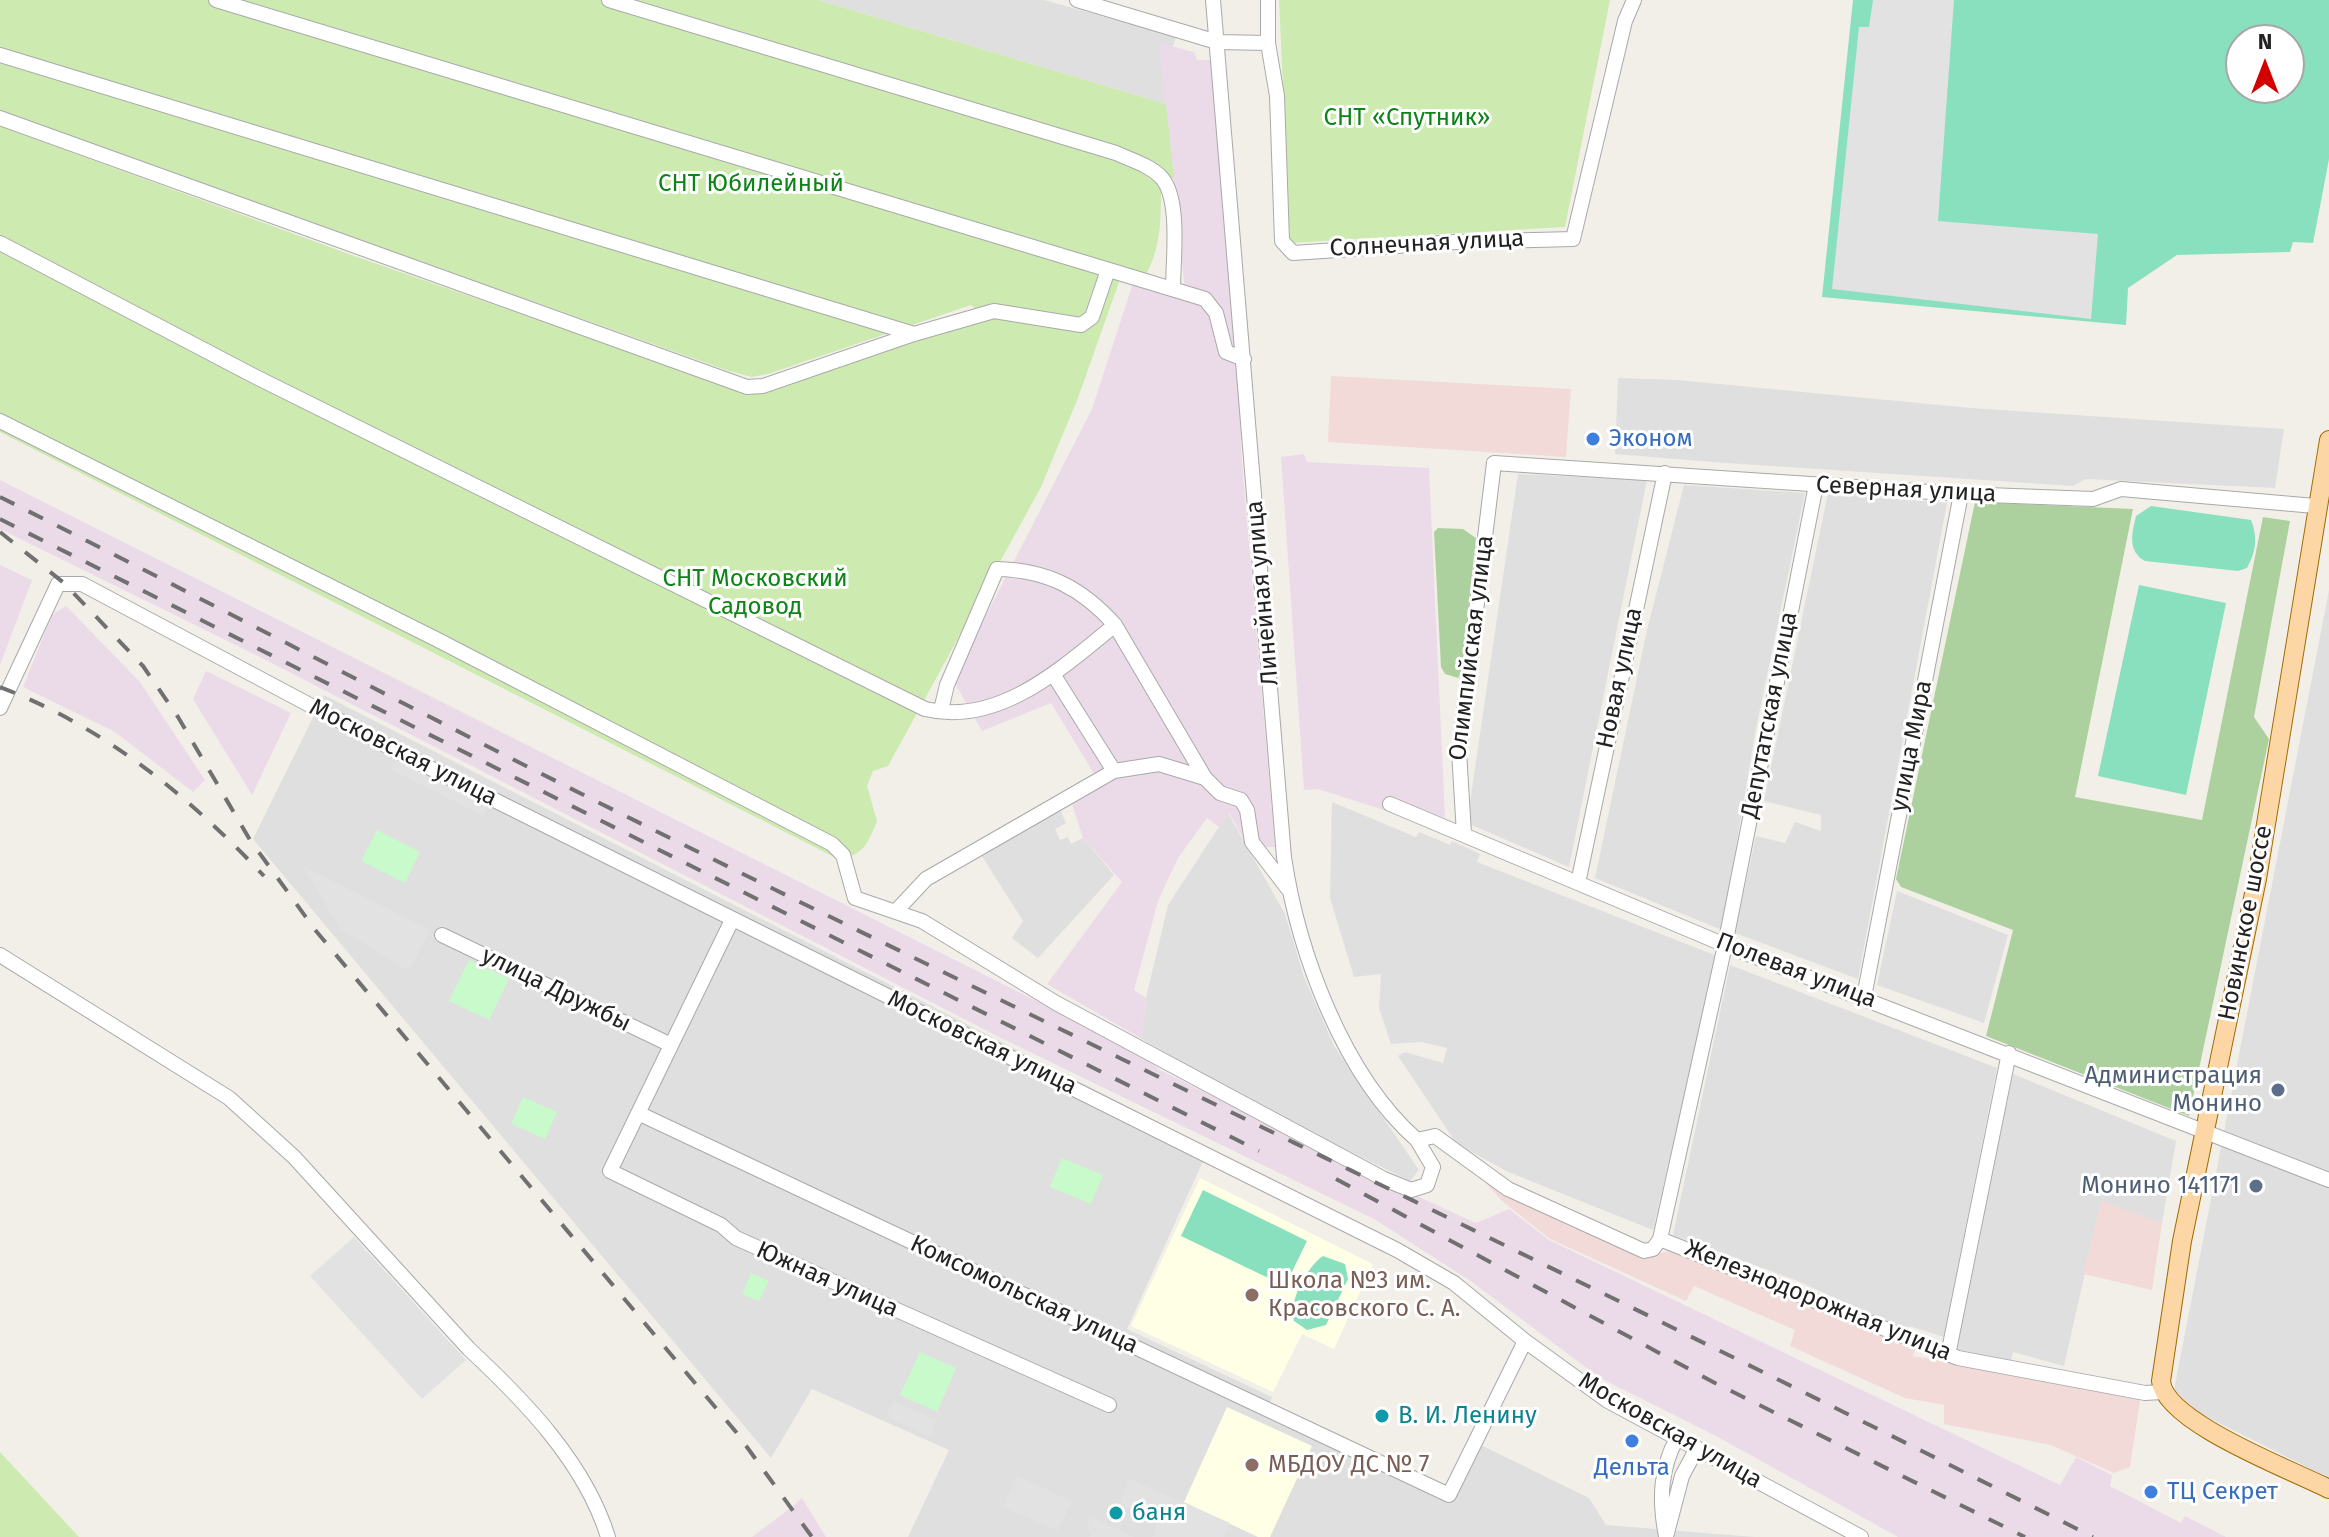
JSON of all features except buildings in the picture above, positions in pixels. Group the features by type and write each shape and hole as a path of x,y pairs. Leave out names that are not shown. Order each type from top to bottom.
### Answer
{"main road":[{"name":"Новинское шоссе","path":"2159,1396 2165,1345 2205,1133 2257,879 2315,506 2329,440"},
{"name":"Железнодорожная улица","path":"2159,1396 2198,1425 2329,1489"}],"street":[{"path":"216,0 1173,289 1210,302 1226,352 1244,359"},
{"path":"609,0 1116,153 1150,169 1166,185 1173,209 1173,289"},
{"path":"1077,0 1217,42 1268,43 1268,0"},
{"name":"Линейная улица","path":"1213,0 1288,889 1311,967 1355,1061 1381,1099 1423,1139"},
{"name":"Солнечная улица","path":"1268,43 1277,96 1282,241 1293,253 1573,239 1617,50 1634,0"},
{"path":"0,55 914,334"},
{"path":"0,118 747,387 763,386 914,334 1001,310 1063,325 1081,325 1092,317 1108,270"},
{"path":"0,243 256,377 925,709 976,710 1034,688 1115,625"},
{"path":"0,421 450,646 832,844 843,855 855,898 897,910 1056,1003 1384,1179 1411,1190 1421,1189 1441,1163 1450,1160 1480,1172"},
{"name":"Северная улица","path":"1494,463 1961,494 2093,499 2121,489 2315,506"},
{"name":"Олимпийская улица","path":"1464,834 1459,751 1494,463"},
{"name":"Новая улица","path":"1578,883 1665,473"},
{"name":"Депутатская улица","path":"1660,1239 1725,945 1816,485"},
{"name":"улица Мира","path":"1864,997 1961,494"},
{"path":"941,710 947,685 997,569 1029,570 1045,575 1100,608 1115,625 1205,778 1220,793 1241,800 1247,810 1252,842 1288,889"},
{"name":"Московская улица","path":"0,708 58,584 82,584 400,753 1397,1250 1454,1283 1525,1341 1608,1401 1861,1537"},
{"path":"1053,674 1114,771"},
{"path":"897,910 926,879 1114,771 1159,764 1205,778"},
{"name":"Полевая улица","path":"1390,804 1725,945 2329,1180"},
{"path":"638,1113 732,920"},
{"name":"улица Дружбы","path":"442,935 671,1045"},
{"path":"0,955 229,1098 294,1157 469,1349 499,1377 573,1463 608,1537"},
{"path":"1948,1355 2009,1053"},
{"name":"Комсомольская улица","path":"638,1113 1449,1495 1525,1341"},
{"name":"Южная улица","path":"638,1113 610,1171 721,1225 736,1238 1109,1405"},
{"name":"Железнодорожная улица","path":"1423,1139 1435,1136 1480,1172 1626,1245 1644,1251 1653,1249 1660,1239 1948,1355 2159,1396"},
{"path":"1423,1139 1431,1175"},
{"path":"1666,1536 1660,1506 1666,1459 1677,1438"},
{"path":"1666,1536 1682,1476 1697,1448"}],"shaded area":[{"path":"818,0 1044,0 1176,37 1173,47 1160,44 1166,104"},
{"path":"1873,0 1954,0 1938,221 2098,234 2091,319 1832,289 1859,27 1869,27"},
{"path":"1159,43 1194,52 1197,60 1210,60 1240,352 1241,451 1275,847 1248,847 1229,813 1219,827 1207,818 1178,858 1158,901 1134,990 1146,998 1142,1039 1047,984 1122,882 1083,838 1069,795 1096,777 1051,703 982,731 953,680 1092,409 1133,283 1186,300"},
{"path":"1331,376 1571,389 1566,457 1328,442"},
{"path":"1618,378 1677,380 1971,408 2284,429 2275,488 2086,479 2073,486 1712,462 1615,454"},
{"path":"1304,454 1307,462 1429,468 1445,818 1394,798 1387,811 1318,789 1304,790 1281,457"},
{"path":"1518,474 1647,480 1569,867 1467,823"},
{"path":"0,480 1138,1052 1160,1070 1384,1181 1476,1223 1509,1209 1549,1240 2060,1485 2076,1457 2112,1475 2110,1486 2181,1523 2185,1516 2226,1537 1898,1537 1716,1436 1600,1378 1472,1282 1374,1219 999,1037 260,657 0,529"},
{"path":"1684,485 1805,493 1756,728 1722,930 1595,878 1647,630"},
{"path":"1828,493 1947,503 1858,979 1735,933 1756,836 1785,843 1795,822 1821,831 1821,815 1764,801"},
{"path":"0,565 32,580 0,665"},
{"path":"2329,590 2329,1478 2199,1413 2174,1390"},
{"path":"66,606 140,682 205,780 193,792 115,732 23,687 52,615"},
{"path":"206,671 291,713 252,795 193,699"},
{"path":"324,695 1209,1148 1127,1329 1272,1397 1264,1415 1449,1502 1479,1444 1589,1498 1606,1525 1755,1537 908,1537 949,1450 812,1389 771,1458 253,839"},
{"path":"400,753 491,799 483,816 391,770"},
{"path":"1332,802 1416,837 1419,832 1450,845 1452,841 1480,854 1477,862 1717,956 1653,1230 1506,1171 1456,1143 1398,1056 1405,1052 1443,1063 1447,1048 1421,1042 1391,1044 1379,1008 1381,974 1354,977 1330,898"},
{"path":"1060,809 1066,823 1055,829 1060,840 1068,837 1071,844 1083,838 1114,875 1038,958 1012,938 1023,921 982,856"},
{"path":"1228,813 1285,914 1304,977 1334,1046 1419,1170 1410,1181 1251,1103 1142,1039 1146,998 1168,905"},
{"path":"303,866 430,930 409,971 340,929"},
{"path":"1897,891 2008,935 1984,1023 1877,985"},
{"path":"1730,965 1997,1068 1944,1337 1909,1326 1907,1331 1798,1281 1673,1235"},
{"path":"2013,1074 2176,1141 2162,1223 2101,1202 2064,1366 2013,1352 2011,1361 2005,1362 1955,1349"},
{"name":"Школа №3 им. Красовского С. А.","path":"1200,1178 1373,1264 1334,1349 1302,1334 1273,1392 1131,1326"},
{"path":"1482,1179 1567,1225 1647,1256 1666,1252 1673,1244 1916,1347 1913,1356 2141,1394 2130,1467 2114,1473 2051,1445 1944,1424 1944,1405 1905,1398 1790,1346 1795,1330 1694,1286 1686,1301 1550,1239 1501,1200"},
{"path":"2101,1201 2162,1223 2152,1290 2083,1274"},
{"path":"354,1237 466,1360 422,1399 310,1276"},
{"path":"893,1401 937,1420 930,1437 886,1417"},
{"name":"МБДОУ ДС № 7","path":"1227,1407 1312,1446 1270,1537 1258,1537 1184,1502"},
{"path":"1016,1476 1072,1501 1058,1531 1003,1507"},
{"path":"1129,1479 1230,1523 1224,1537 1152,1537 1158,1522 1119,1504"},
{"path":"802,1498 826,1537 752,1537 793,1506"},
{"path":"1091,1517 1135,1537 1089,1537 1091,1532 1086,1530"}],"green space":[{"path":"0,0 818,0 1166,104 1174,177 1161,188 1159,232 1152,263 1147,273 1124,268 1078,398 1041,487 888,766 873,771 867,786 877,821 864,847 854,855 838,859 0,432 0,126 346,253 747,393 767,393 911,342 989,320 971,305 768,374 752,377 729,371 0,112"},
{"name":"СНТ «Спутник»","path":"1279,0 1610,0 1565,227 1290,243"},
{"path":"1853,0 2329,0 2329,159 2313,243 2293,242 2290,252 2177,255 2128,288 2126,325 1822,297"},
{"path":"1975,502 2133,509 2075,797 2202,820 2263,517 2290,521 2254,717 2269,739 2189,1116 1986,1036 2013,930 1901,887 1896,879"},
{"path":"2151,506 2251,520 2255,544 2247,568 2238,571 2145,561 2135,552 2132,535 2136,516"},
{"path":"1438,528 1463,529 1476,538 1461,674 1458,678 1445,674 1441,667 1434,532"},
{"path":"2139,585 2226,603 2186,795 2098,776"},
{"path":"377,830 420,852 405,883 361,861"},
{"path":"469,960 509,979 489,1020 449,1001"},
{"path":"523,1097 557,1112 545,1139 511,1124"},
{"path":"1062,1158 1103,1175 1091,1204 1050,1187"},
{"path":"1203,1190 1307,1241 1285,1286 1181,1236"},
{"path":"1323,1256 1345,1264 1348,1279 1326,1325 1307,1330 1294,1321 1293,1305 1305,1276"},
{"path":"751,1273 769,1281 759,1301 742,1294"},
{"path":"920,1352 956,1368 937,1412 900,1395"},
{"path":"0,1452 79,1537 0,1537"}],"railway":[{"path":"0,497 670,838 2093,1537"},
{"path":"0,519 1259,1151"},
{"path":"0,532 64,583 143,666 178,717 250,840 316,931 736,1432 812,1537"},
{"path":"0,687 74,722 142,766 205,818 264,876"},
{"path":"1336,1179 1715,1383 2025,1537"}],"place":[{"name":"Эконом","path":"1593,439"},
{"name":"Администрация Монино","path":"2278,1090"},
{"name":"Монино 141171","path":"2256,1186"},
{"name":"Школа №3 им. Красовского С. А.","path":"1252,1295"},
{"name":"В. И. Ленину","path":"1382,1416"},
{"name":"Дельта","path":"1632,1441"},
{"name":"МБДОУ ДС № 7","path":"1252,1465"},
{"name":"ТЦ Секрет","path":"2151,1492"},
{"name":"баня","path":"1116,1513"}],"park label":[{"name":"СНТ Юбилейный","path":"751,184"},
{"name":"СНТ Московский Садовод","path":"755,593"}]}
